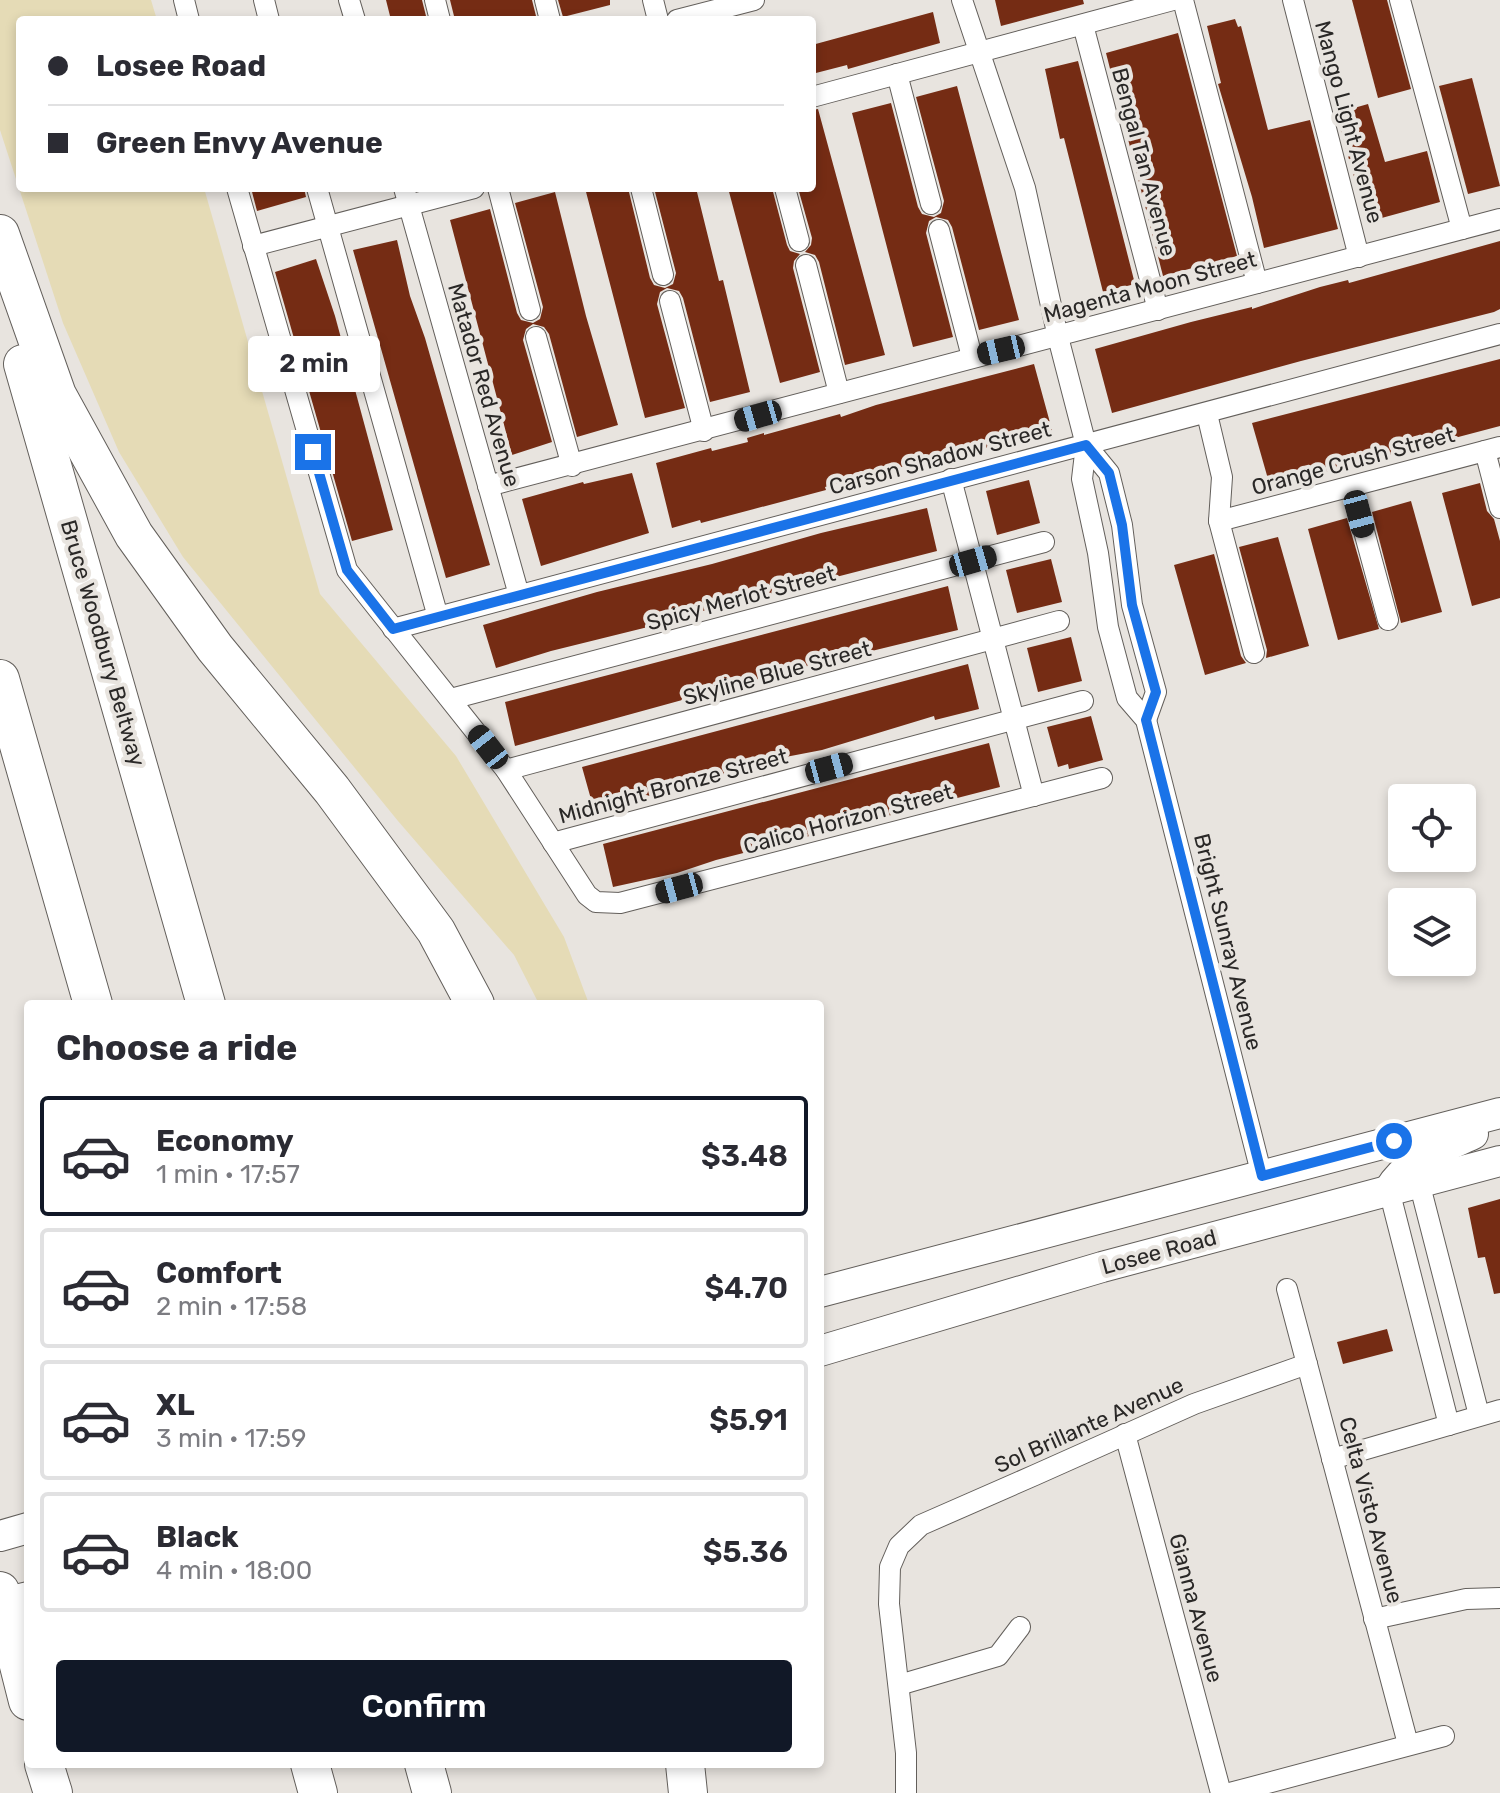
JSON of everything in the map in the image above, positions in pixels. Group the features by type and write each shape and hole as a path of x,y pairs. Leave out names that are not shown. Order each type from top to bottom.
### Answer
{"highway":[{"path":"0,234 57,395 134,535 215,648 332,790 426,918 473,1000"},
{"name":"Bruce Woodbury Beltway","path":"0,283 205,1000"},
{"path":"0,679 92,1000"},
{"path":"10,1597 24,1678"},
{"path":"45,1768 53,1793"},
{"path":"311,1768 318,1793"},
{"path":"425,1768 432,1793"},
{"path":"685,1768 688,1793"}],"main road":[{"path":"824,1291 1500,1113"},
{"path":"1389,1190 1411,1164 1500,1122"},
{"name":"Losee Road","path":"824,1350 1016,1292 1500,1161"},
{"path":"0,1536 24,1529"}],"street":[{"path":"692,16 754,0"},
{"path":"962,0 1025,188 1086,445"},
{"path":"816,96 1173,0"},
{"path":"1183,0 1257,283"},
{"name":"Mango Light Avenue","path":"1293,0 1359,257"},
{"path":"1400,0 1462,229"},
{"name":"Bengal Tan Avenue","path":"1083,25 1158,310"},
{"path":"897,74 931,204"},
{"path":"238,192 347,570 506,770 553,843"},
{"path":"318,192 438,617"},
{"path":"253,246 328,225 407,197 444,192"},
{"path":"499,192 530,310"},
{"path":"642,192 663,275"},
{"path":"786,192 799,241"},
{"name":"Matador Red Avenue","path":"407,197 519,595"},
{"name":"Magenta Moon Street","path":"488,486 1500,219"},
{"path":"939,230 972,357"},
{"path":"806,265 839,393"},
{"path":"670,301 704,431"},
{"name":"Carson Shadow Street","path":"393,629 1500,334"},
{"path":"536,337 572,466"},
{"path":"1207,414 1222,477 1219,521 1254,653"},
{"name":"Bright Sunray Avenue","path":"1086,445 1082,479 1098,553 1108,627 1127,698 1146,720 1262,1176"},
{"name":"Bright Sunray Avenue","path":"1086,445 1109,473 1122,525 1132,605 1156,692 1146,720"},
{"path":"1493,449 1500,508"},
{"name":"Orange Crush Street","path":"1219,521 1493,449"},
{"path":"951,479 1034,796"},
{"path":"1352,487 1388,620"},
{"name":"Spicy Merlot Street","path":"451,699 1044,542"},
{"name":"Skyline Blue Street","path":"506,770 1059,621"},
{"name":"Midnight Bronze Street","path":"553,843 1083,701"},
{"name":"Calico Horizon Street","path":"553,843 587,895 596,902 620,903 1102,778"},
{"path":"1419,1182 1479,1415"},
{"path":"1389,1190 1449,1425"},
{"name":"Celta Visto Avenue","path":"1287,1289 1408,1744"},
{"name":"Sol Brillante Avenue","path":"899,1685 889,1604 890,1567 899,1546 921,1525 1194,1404 1307,1364"},
{"path":"1332,1459 1500,1410"},
{"name":"Gianna Avenue","path":"1125,1434 1221,1793"},
{"path":"1374,1619 1466,1599 1500,1598"},
{"path":"906,1793 906,1753 899,1685 998,1656 1020,1627"},
{"path":"1230,1793 1444,1736"}],"sand":[{"path":"0,0 151,0 156,16 16,16 16,179 0,130"},
{"path":"20,192 205,192 320,594 456,756 564,937 588,1000 537,1000 514,955 398,821 183,557 119,452 63,323"}],"building":[{"path":"386,0 422,0 426,16 390,16"},
{"path":"450,0 532,0 536,16 454,16"},
{"path":"558,0 610,0 610,5 563,16"},
{"path":"995,0 1083,0 1084,4 1001,26"},
{"path":"1352,0 1387,0 1411,89 1378,98"},
{"path":"933,12 940,43 848,69 847,65 816,73 816,44"},
{"path":"1235,19 1238,27 1241,26 1268,130 1310,120 1338,229 1264,248 1218,84 1221,83 1207,26"},
{"path":"1178,33 1237,256 1163,276 1106,53"},
{"path":"1078,61 1135,284 1103,292 1064,138 1060,139 1045,69"},
{"path":"1472,78 1500,186 1468,194 1439,86"},
{"path":"957,86 1019,320 979,330 952,227 948,220 936,217 929,221 926,233 953,337 913,347 852,113 891,103 918,207 922,214 934,217 941,213 944,201 916,97"},
{"path":"1368,104 1385,162 1427,151 1440,202 1367,222 1338,121 1342,120 1340,112"},
{"path":"816,109 885,355 845,365 819,262 815,255 805,252 812,238 799,192 816,192"},
{"path":"252,192 305,192 306,197 257,211"},
{"path":"555,192 586,316 618,425 577,437 549,334 544,327 533,324 526,329 523,340 552,442 512,455 450,220 490,209 517,313 521,320 533,323 540,319 543,307 515,203"},
{"path":"586,192 629,192 650,278 654,285 665,288 673,284 676,273 655,192 697,192 719,281 723,280 750,392 710,402 683,298 679,291 667,288 660,292 657,304 685,408 645,418"},
{"path":"729,192 773,192 787,245 790,251 800,254 793,268 820,372 780,383"},
{"path":"397,240 410,296 425,338 490,565 446,578 353,250"},
{"path":"1500,241 1500,309 1494,312 1112,413 1095,349"},
{"path":"316,259 335,316 393,530 352,541 275,272"},
{"path":"1500,359 1500,426 1299,479 1300,482 1281,488 1279,483 1270,486 1252,423"},
{"path":"1034,364 1052,430 926,464 925,461 857,478 825,487 826,490 701,523 700,520 672,528 656,463 748,442 747,438 764,433 840,414 841,417"},
{"path":"632,473 649,533 541,566 522,499 583,482"},
{"path":"1029,480 1040,523 997,535 986,491"},
{"path":"1480,483 1487,511 1494,519 1500,541 1500,598 1472,606 1442,493"},
{"path":"1411,501 1442,612 1401,623 1372,512"},
{"path":"927,508 937,551 651,623 652,626 496,668 483,625 597,592"},
{"path":"1347,518 1379,629 1338,640 1308,529"},
{"path":"1278,537 1309,646 1266,658 1267,650 1239,547"},
{"path":"1214,554 1241,656 1246,663 1205,675 1174,565"},
{"path":"1051,559 1062,602 1017,613 1006,570"},
{"path":"948,586 958,630 777,674 515,746 505,702"},
{"path":"1071,637 1082,681 1038,692 1027,648"},
{"path":"968,664 979,709 935,720 934,716 822,750 775,759 774,756 740,765 741,770 695,784 594,810 582,767"},
{"path":"1091,716 1103,760 1069,769 1068,764 1058,767 1047,727"},
{"path":"989,743 1000,787 716,860 677,873 613,887 603,844"},
{"path":"1500,1199 1500,1293 1494,1294 1485,1257 1478,1258 1468,1208"},
{"path":"1387,1329 1393,1351 1343,1364 1337,1342"}],"route":[{"path":"313,452 347,570 393,629 1086,445 1109,473 1122,525 1132,605 1156,692 1146,720 1262,1176 1394,1141"}]}
